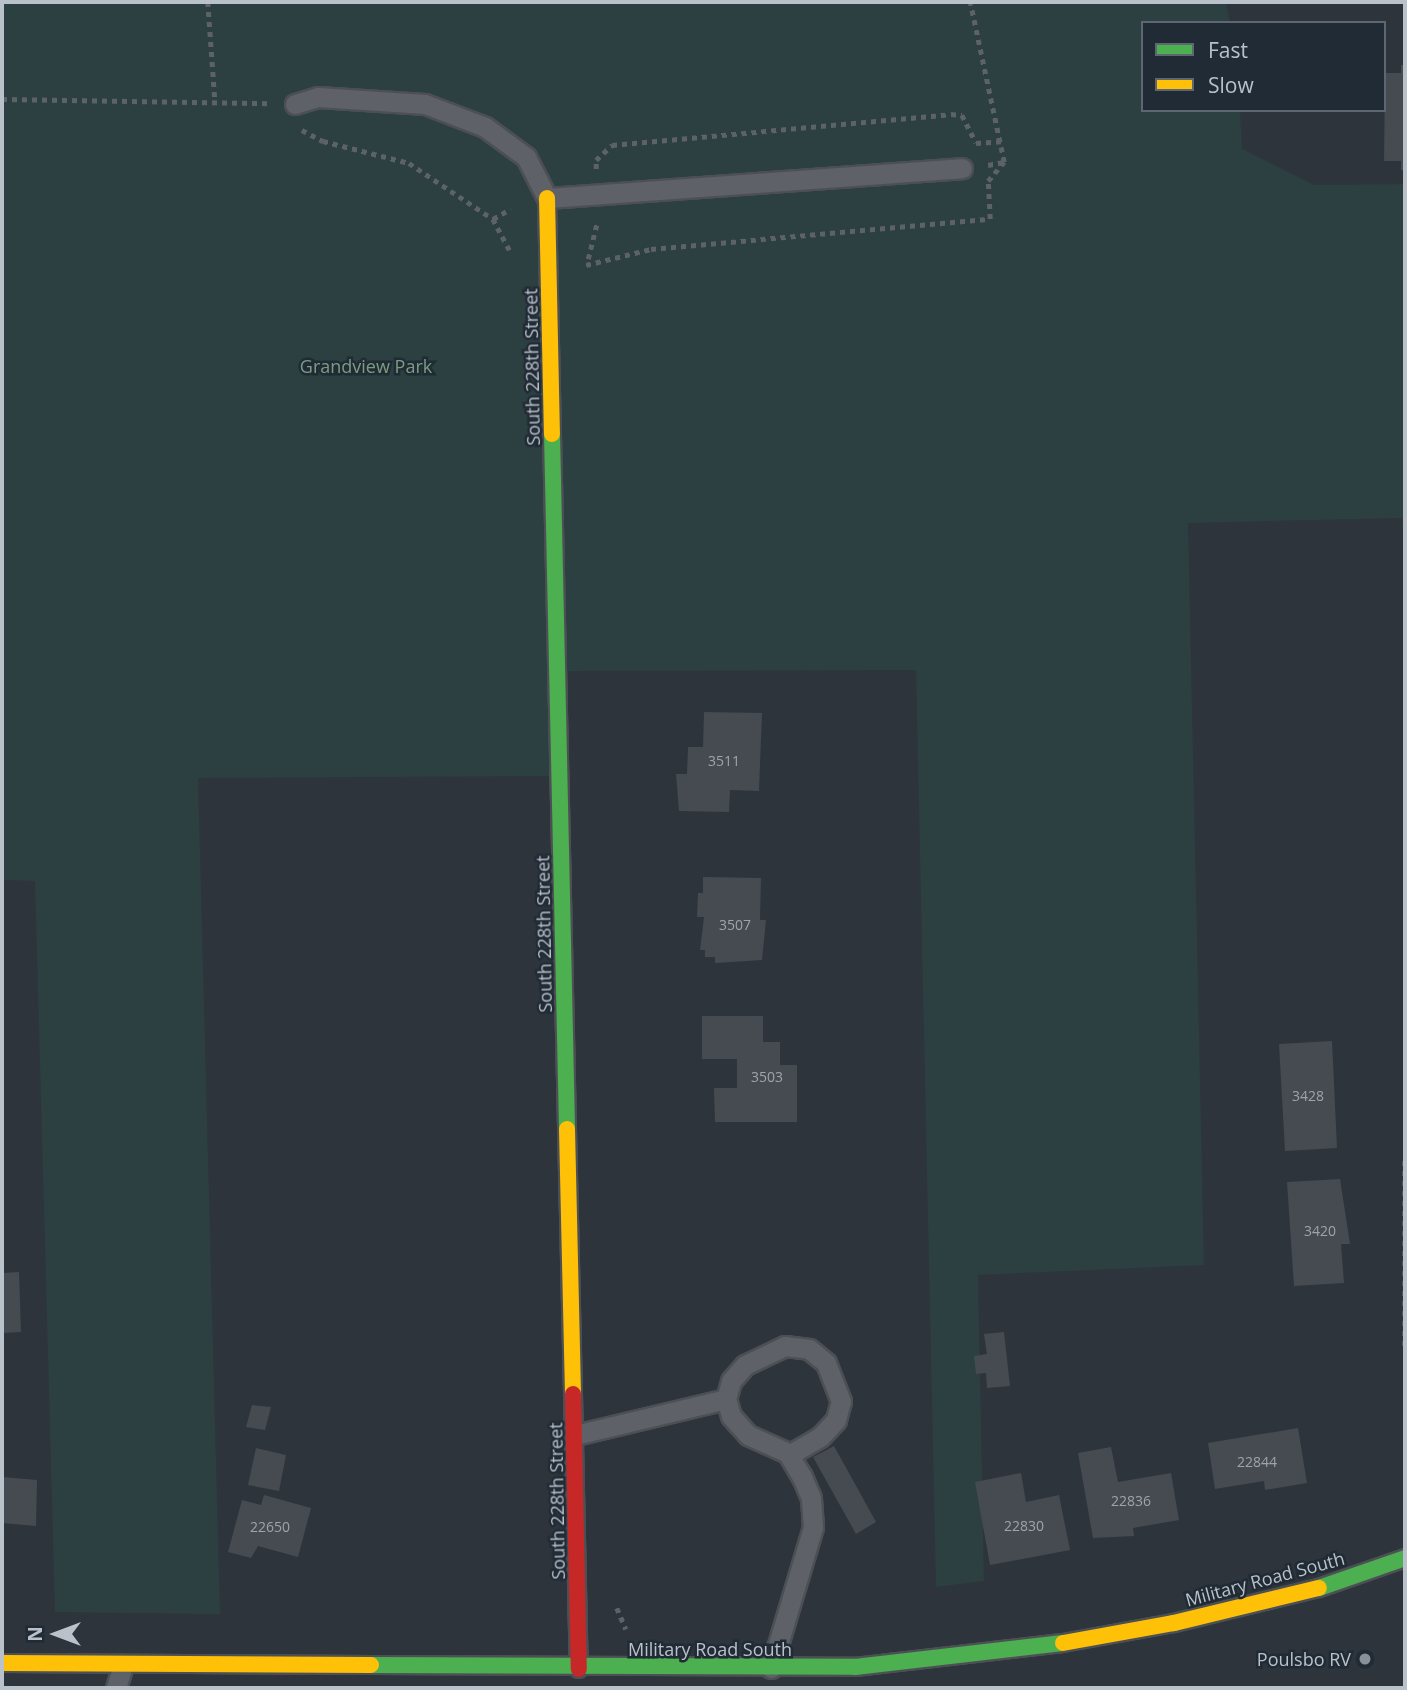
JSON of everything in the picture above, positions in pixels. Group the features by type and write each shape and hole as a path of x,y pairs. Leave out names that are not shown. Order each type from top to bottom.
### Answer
{"street":[{"name":"South 228th Street","path":"547,198 579,1669"},
{"name":"Military Road South","path":"2,1663 579,1669 724,1679 771,1668 855,1667 1034,1648 1174,1623 1326,1586 1405,1558"}],"lane":[{"path":"295,104 318,97 425,104 485,127 526,157 547,198 962,168"},
{"path":"771,1668 813,1527 811,1498 789,1455 748,1435 731,1416 726,1399 731,1381 763,1353 785,1346 809,1349 826,1363 841,1401 836,1420 820,1437 789,1455"},
{"path":"575,1435 726,1399"},
{"path":"116,1688 124,1665"},
{"path":"855,1667 857,1688"},
{"path":"414,1668 414,1688"}],"path":[{"path":"208,2 215,100"},
{"path":"651,249 990,219 988,181 1002,169 1002,141 994,127 970,2"},
{"path":"2,99 215,100 295,104 293,115 304,135 410,163 493,219 515,207"},
{"path":"595,178 596,160 612,145 951,114 962,115 976,143 1002,141"},
{"path":"587,262 597,223"},
{"path":"1405,1161 1405,1349"}],"green space":[{"name":"Grandview Park","path":"2,2 1226,2 1230,21 1141,21 1141,112 1240,112 1242,149 1314,185 1405,184 1405,549 1402,518 1188,523 1204,1265 978,1275 984,1581 936,1587 916,670 564,671 565,776 198,778 220,1614 55,1612 35,881 2,880"}],"building":[{"path":"1401,65 1405,65 1405,170 1401,170 1401,161 1384,161 1386,73 1401,73"},
{"path":"704,712 762,713 759,791 730,790 729,812 679,811 676,774 687,774 688,747 703,747"},
{"path":"703,877 761,878 760,920 766,920 762,960 715,963 715,957 705,957 705,950 700,950 704,917 697,917 698,893 703,893"},
{"path":"702,1016 763,1016 763,1042 780,1042 780,1065 797,1065 797,1122 715,1122 714,1088 737,1088 737,1059 702,1059"},
{"path":"1332,1041 1337,1148 1285,1151 1279,1044"},
{"path":"1340,1179 1350,1244 1341,1244 1344,1283 1294,1286 1287,1182"},
{"path":"19,1272 21,1332 2,1333 2,1273"},
{"path":"1004,1332 1010,1386 987,1388 986,1373 976,1374 974,1356 987,1354 984,1334"},
{"path":"252,1405 271,1407 265,1430 246,1427"},
{"path":"1298,1428 1307,1483 1265,1490 1264,1481 1215,1489 1208,1443"},
{"path":"834,1446 876,1522 856,1534 813,1457"},
{"path":"1111,1447 1118,1482 1171,1473 1179,1520 1133,1528 1134,1536 1093,1538 1078,1453"},
{"path":"256,1448 286,1455 279,1491 248,1485"},
{"path":"1021,1473 1026,1502 1059,1495 1070,1550 990,1565 975,1482"},
{"path":"2,1477 37,1480 36,1526 2,1523"},
{"path":"264,1495 311,1508 298,1557 258,1546 251,1558 228,1552 242,1500 261,1505"}],"traffic: fast":[{"path":"552,434 567,1129"},
{"path":"1319,1588 1405,1558"},
{"path":"371,1665 855,1667 1063,1643"}],"traffic: slow":[{"path":"547,198 552,434"},
{"path":"567,1129 573,1394"},
{"path":"1063,1643 1174,1623 1319,1588"},
{"path":"2,1663 371,1665"}],"traffic: jam":[{"path":"573,1394 579,1669"}],"place":[{"name":"Poulsbo RV","path":"1365,1659"}]}
